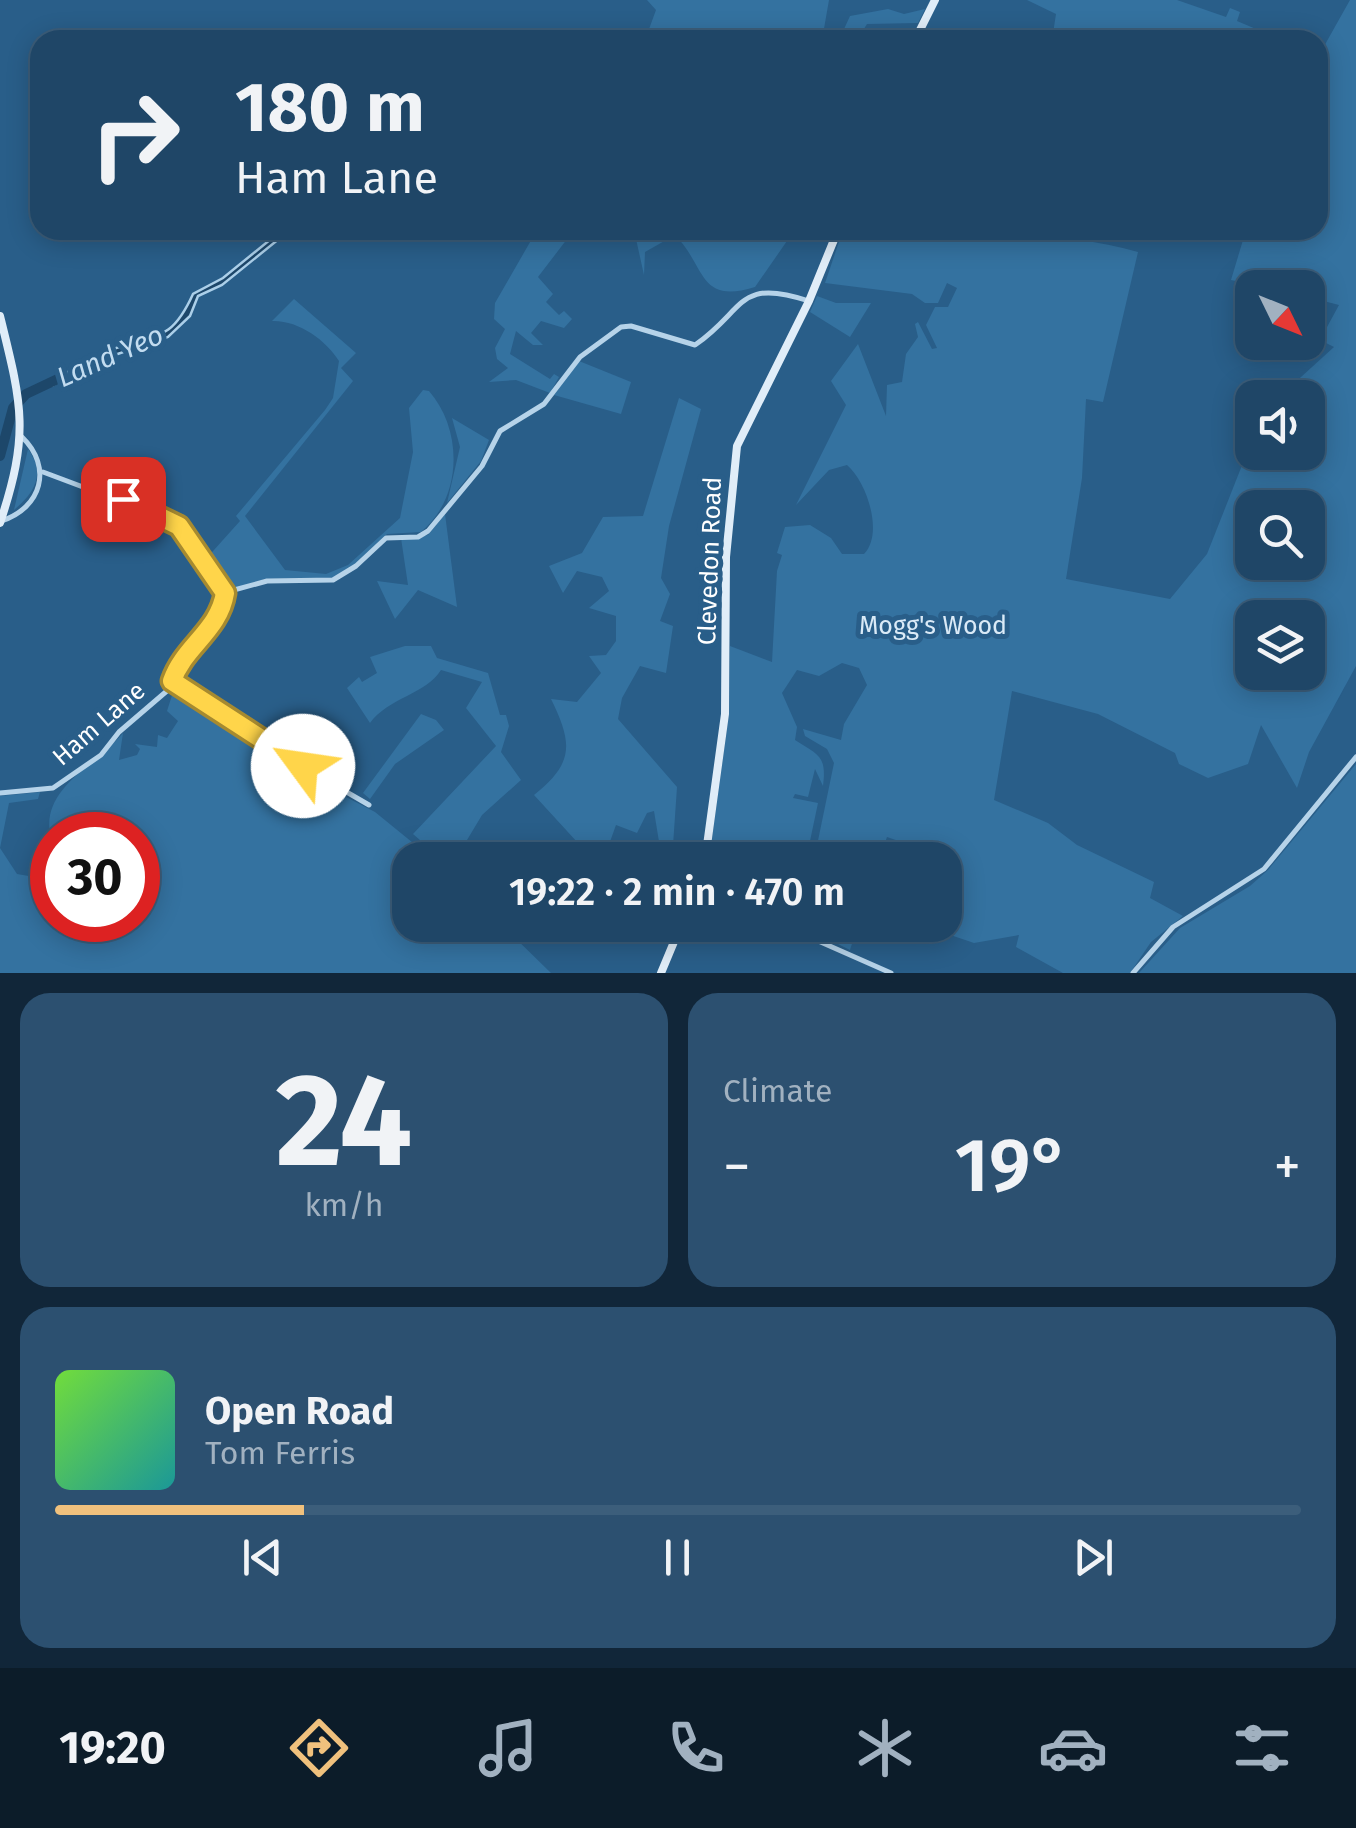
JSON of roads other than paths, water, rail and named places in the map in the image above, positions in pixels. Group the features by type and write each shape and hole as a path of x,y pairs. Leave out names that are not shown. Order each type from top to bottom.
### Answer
{"main road":[{"path":"920,30 935,0"},
{"name":"Clevedon Road","path":"708,842 726,714 726,558 737,446 810,301 834,240"},
{"path":"0,316 23,416 22,437 0,522"},
{"path":"661,973 674,942"}],"street":[{"path":"42,472 171,520 225,593 267,581 332,580 386,538 424,534 482,466 500,431 544,404 575,362 621,327 631,326 695,346 758,293 776,291 810,301"},
{"path":"0,522 33,498 42,472 34,451 22,437"},
{"name":"Ham Lane","path":"0,793 58,786 101,754 120,732 158,701 181,658 214,623 225,593"},
{"path":"172,681 243,732 369,805"},
{"path":"1133,973 1173,927 1264,868 1356,758"},
{"path":"821,942 891,973"}],"water":[{"path":"270,240 278,240 222,285 198,296 190,316 168,337 97,361 53,385 52,380 101,354 168,330 193,294 223,278"}],"waterway":[{"name":"Land Yeo","path":"0,456 13,408 26,394 62,377"}],"park label":[{"name":"Mogg's Wood","path":"933,626"}]}
